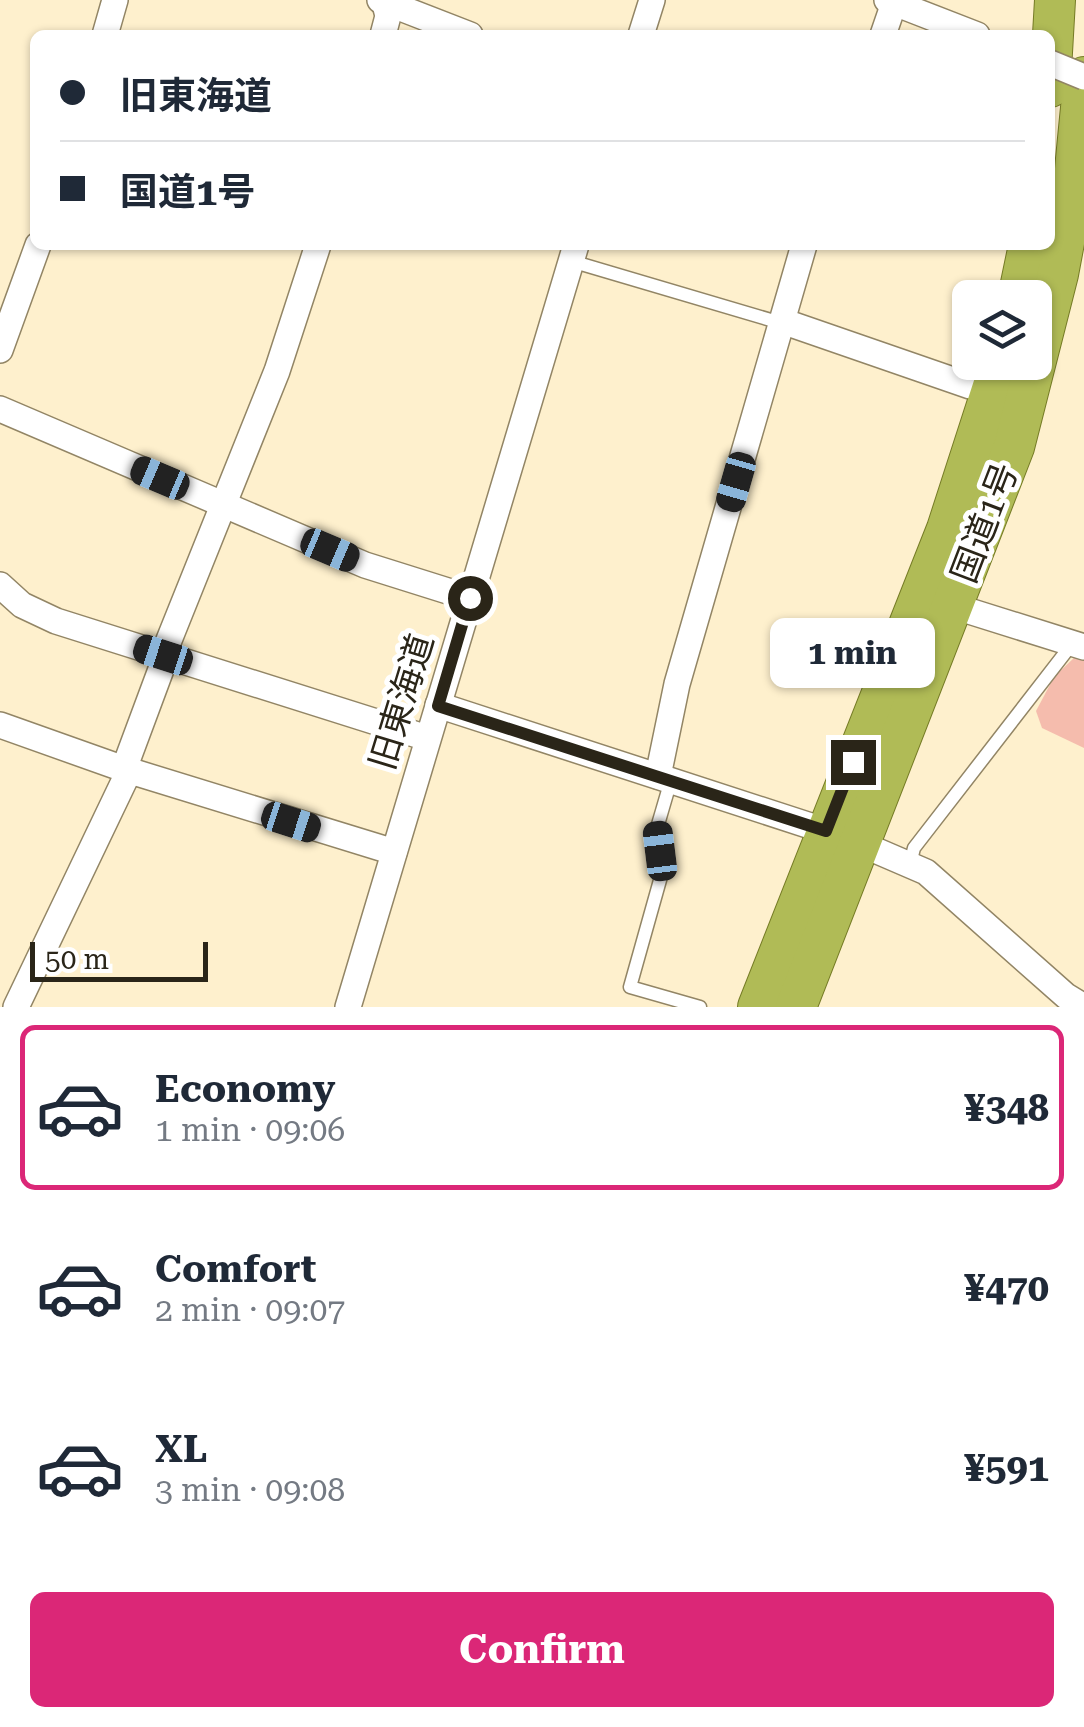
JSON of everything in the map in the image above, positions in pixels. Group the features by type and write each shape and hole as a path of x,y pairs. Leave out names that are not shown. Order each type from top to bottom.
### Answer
{"highway":[{"path":"1053,30 1055,0"},
{"name":"国道1号","path":"758,1007 852,841 1000,486 1024,410 1058,274 1072,200 1084,77"},
{"path":"1022,280 1028,250"},
{"name":"国道1号","path":"796,1007 852,841 947,528 984,380"}],"street":[{"path":"107,30 115,0"},
{"path":"643,30 652,0"},
{"path":"383,1 388,16 384,30"},
{"path":"383,1 458,30"},
{"path":"883,30 890,1 964,30"},
{"path":"1055,66 1084,77"},
{"path":"0,350 36,250"},
{"path":"16,1007 126,770 165,656 278,371 316,250"},
{"path":"664,778 677,684 803,250"},
{"name":"旧東海道","path":"348,1007 574,253"},
{"path":"782,322 952,366"},
{"path":"0,409 366,565 470,598"},
{"path":"852,841 888,820 994,546 1000,486"},
{"path":"0,585 22,605 56,621 427,738"},
{"path":"969,610 1078,645"},
{"path":"438,706 664,778 910,864 960,899 1072,1003"},
{"path":"0,725 126,770 394,852"}],"lane":[{"path":"574,253 782,322"},
{"path":"910,864 914,848 1078,645"},
{"path":"664,778 657,828 662,873 630,987 700,1007"}],"shaded area":[{"path":"1076,656 1084,658 1084,748 1042,728 1036,711 1054,677"}],"route":[{"path":"470,598 438,706 826,831 853,762"}]}
